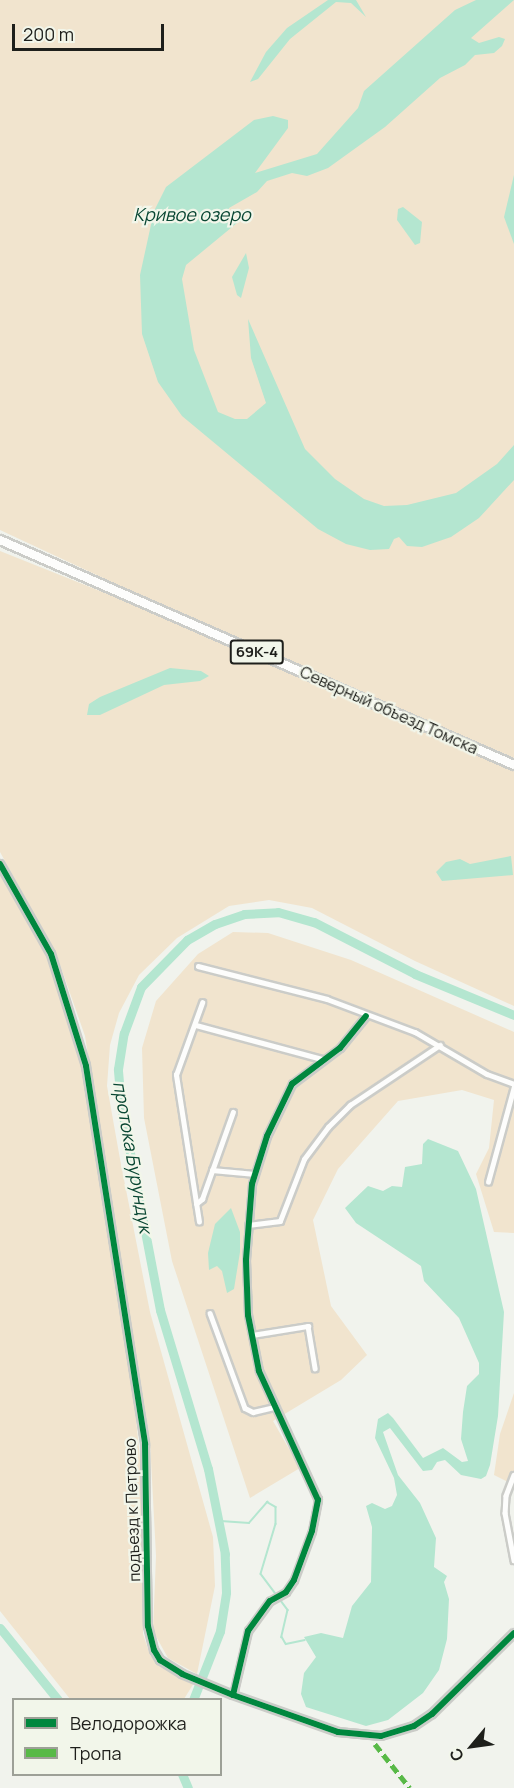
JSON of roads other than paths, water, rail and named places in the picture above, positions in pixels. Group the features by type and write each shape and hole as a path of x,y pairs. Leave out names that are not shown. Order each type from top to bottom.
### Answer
{"main road":[{"name":"Северный объезд Томска","path":"0,540 514,765"}],"street":[{"name":"подъезд к Петрово","path":"0,864 51,954 82,1048 145,1444 149,1639 160,1660 182,1674 233,1695 338,1732 360,1736 396,1733 432,1714 514,1633"},
{"path":"198,966 292,988 441,1045 487,1074 514,1085 488,1182"},
{"path":"199,1222 176,1075 196,1025 202,1003"},
{"path":"233,1695 248,1631 270,1602 286,1592 312,1531 318,1500 259,1371 252,1335 247,1293 248,1225 255,1174 292,1084 322,1059 340,1048 366,1016"},
{"path":"196,1025 322,1059"},
{"path":"248,1225 280,1221 304,1159 328,1127 350,1105 441,1045"},
{"path":"196,1204 202,1199 233,1112"},
{"path":"212,1170 255,1174"},
{"path":"210,1312 245,1408 254,1412 274,1407"},
{"path":"252,1335 308,1326 315,1368"},
{"path":"514,1475 506,1496 514,1560"}],"water":[{"path":"328,0 356,0 366,17 351,3 336,2 290,39 258,79 250,82 266,52 287,28"},
{"name":"Кривое озеро","path":"476,0 514,0 471,38 479,43 499,37 505,39 502,46 494,53 475,55 465,65 440,78 385,127 328,168 307,176 292,173 267,181 257,192 229,208 228,212 237,223 186,265 182,279 194,350 218,412 235,419 247,419 266,403 251,358 248,319 305,449 335,479 364,499 384,506 407,505 456,493 497,464 514,445 514,480 479,518 451,537 422,547 407,546 399,537 394,539 389,549 370,550 346,544 318,529 182,416 158,382 142,334 140,275 154,211 166,187 254,120 273,116 288,120 288,128 255,173 317,154 358,108 364,91 455,10"},
{"path":"514,175 514,244 504,217"},
{"path":"403,207 422,222 420,243 415,245 397,220 398,209"},
{"path":"246,253 249,268 241,298 237,295 232,277"},
{"path":"170,668 201,671 209,676 200,681 164,685 100,715 87,715 89,704 100,697"},
{"path":"511,856 513,875 442,881 436,872 446,862 460,859 470,864"},
{"path":"428,1139 458,1151 476,1189 504,1312 498,1416 490,1465 486,1476 481,1479 461,1475 445,1460 437,1462 432,1470 423,1471 390,1428 383,1432 398,1475 420,1503 436,1538 434,1567 447,1576 444,1582 449,1599 447,1639 439,1670 423,1693 388,1720 366,1726 306,1707 301,1694 304,1673 316,1657 304,1637 321,1633 343,1638 352,1606 371,1582 372,1527 366,1506 372,1503 385,1509 392,1506 397,1495 394,1478 375,1438 378,1419 388,1413 423,1458 443,1448 462,1462 468,1461 461,1439 463,1412 467,1386 479,1374 479,1363 459,1318 424,1281 421,1266 356,1223 345,1208 368,1186 383,1191 392,1186 402,1187 405,1167 422,1164 423,1144"},
{"path":"231,1208 240,1232 240,1252 234,1289 227,1293 222,1271 217,1266 209,1270 208,1253 215,1224"}],"waterway":[{"name":"протока Бурундук","path":"194,1698 220,1631 226,1592 225,1554 208,1469 160,1310 121,1105 118,1069 124,1033 141,987 187,940 215,924 244,914 278,912 314,922 415,974 514,1015"},
{"path":"221,1521 249,1523 267,1502 276,1507 276,1524 261,1574 288,1610 282,1637 286,1644 305,1640"},
{"name":"протока Бурундук","path":"0,1628 56,1698"},
{"name":"протока Бурундук","path":"183,1776 188,1788"}]}
